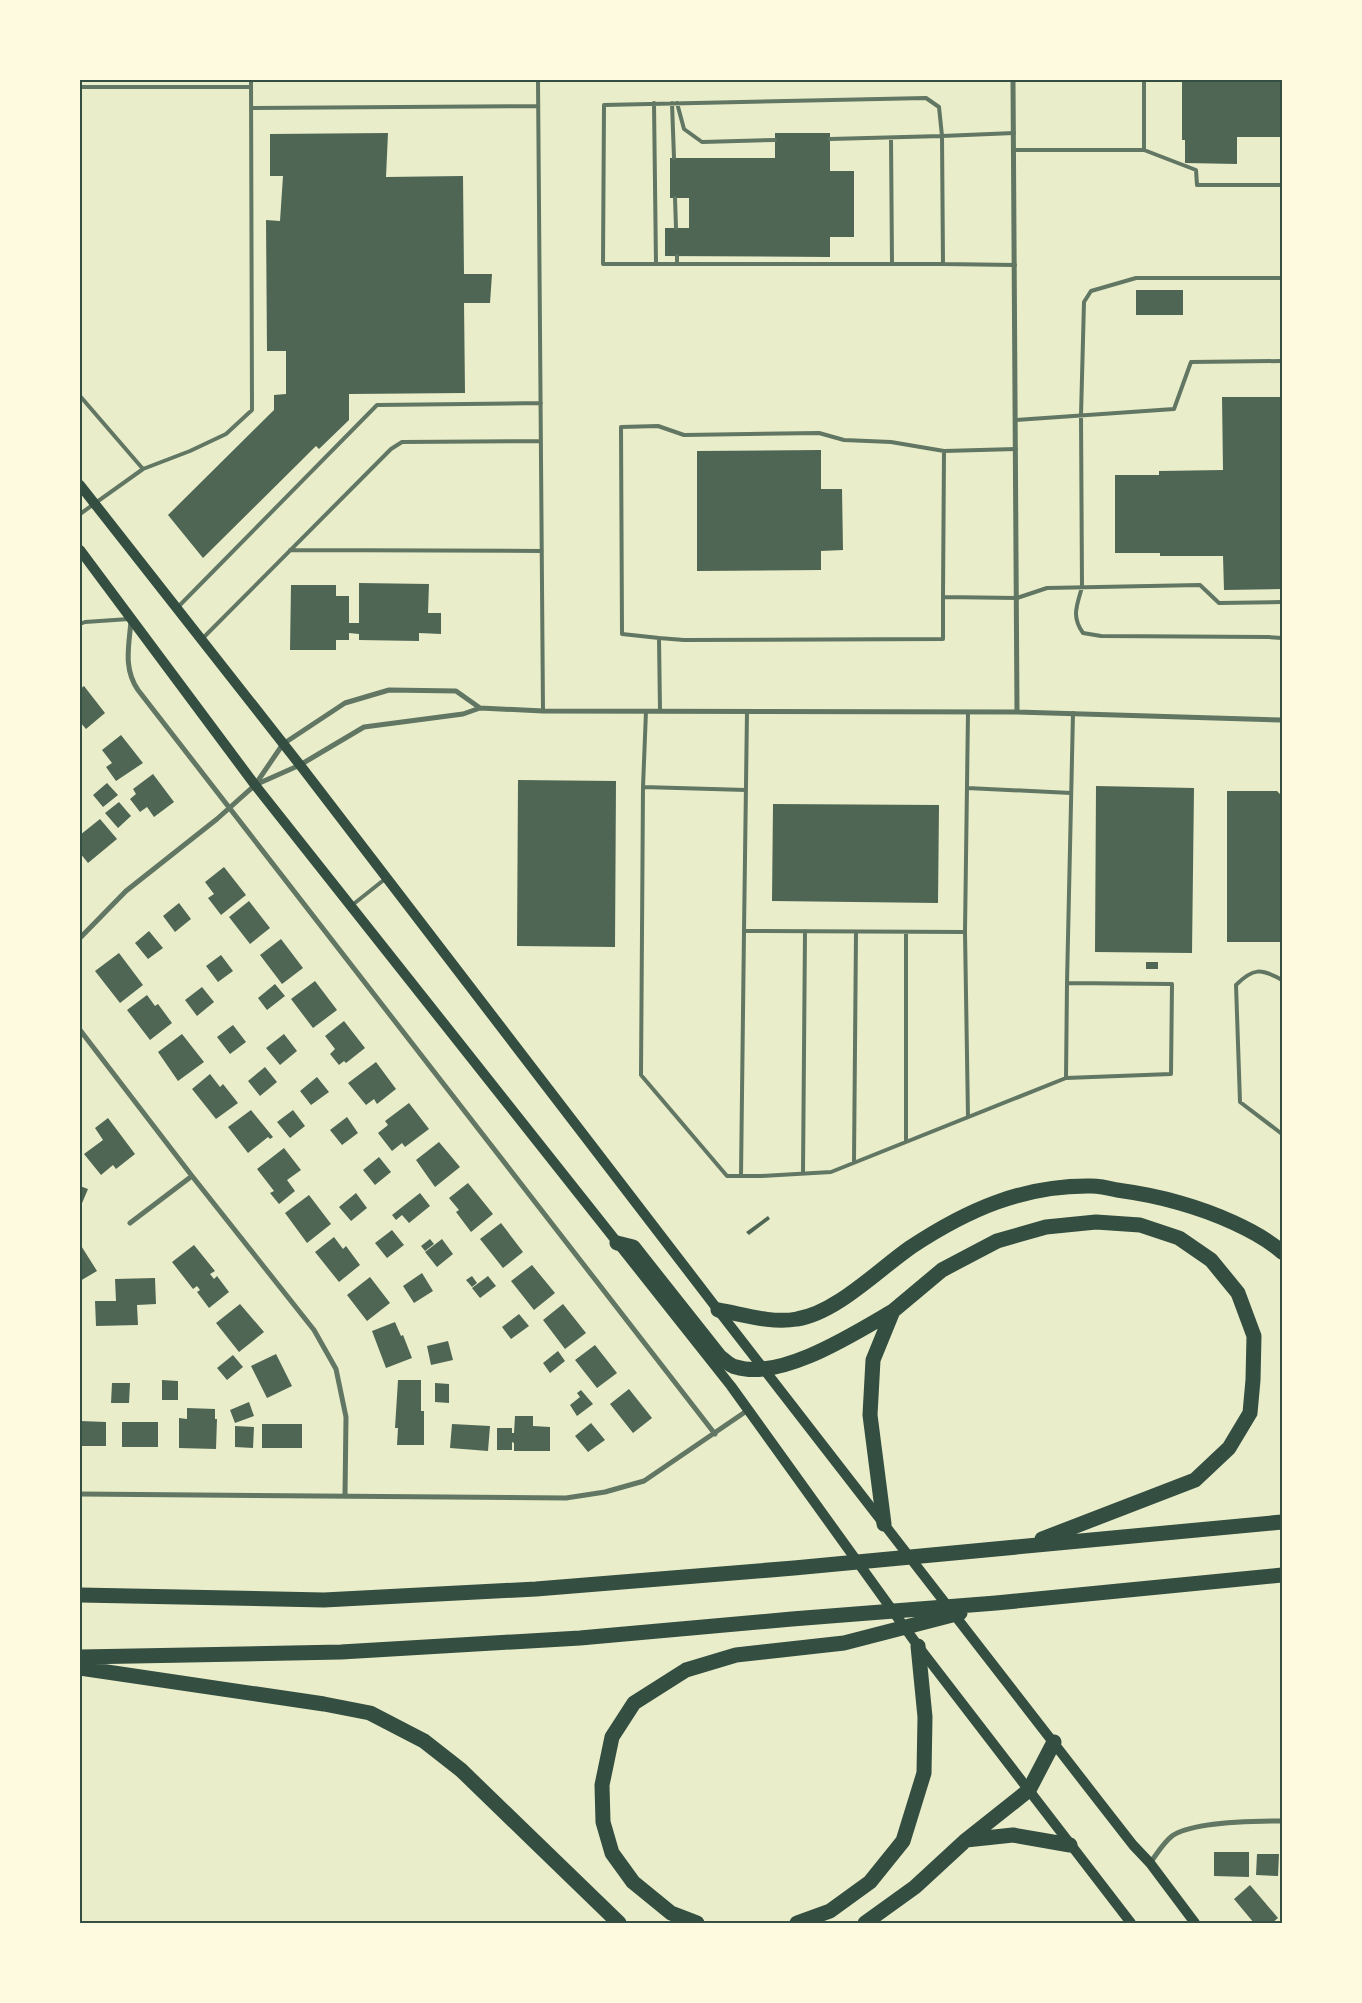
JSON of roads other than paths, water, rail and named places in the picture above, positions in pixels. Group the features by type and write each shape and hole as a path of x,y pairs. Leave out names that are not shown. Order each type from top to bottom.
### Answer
{"highway":[{"path":"718,1310 769,1319 797,1320 831,1307 910,1248 954,1220 1002,1199 1048,1188 1093,1186 1157,1196 1207,1210 1272,1244 1282,1252"},
{"path":"617,1243 633,1247 720,1356 734,1367 749,1370 764,1369 800,1360 836,1344 893,1311 942,1270 997,1241 1046,1227 1096,1222 1140,1225 1179,1238 1211,1260 1238,1293 1254,1336 1250,1412 1229,1448 1195,1480 1024,1546"},
{"path":"884,1524 870,1415 873,1360 893,1311"},
{"path":"80,1595 324,1600 536,1589 794,1568 1282,1522"},
{"path":"80,1658 341,1652 580,1638 996,1603 1282,1575"},
{"path":"697,1923 671,1913 633,1882 612,1853 603,1822 602,1785 612,1737 634,1703 686,1670 736,1655 844,1643 996,1603"},
{"path":"797,1923 830,1911 870,1882 903,1841 924,1773 926,1717 918,1646"},
{"path":"80,1668 324,1704 370,1713 424,1741 461,1770 619,1923"},
{"path":"865,1923 914,1887 966,1840 1029,1790 1054,1742"},
{"path":"966,1840 1013,1835 1070,1845"}],"main road":[{"path":"80,485 300,765 718,1310 1133,1845 1150,1863 1196,1923"},
{"path":"80,550 255,785 748,1410 918,1646 1131,1923"}],"street":[{"path":"1013,80 1017,712"},
{"path":"131,618 128,662 130,679 714,1434"},
{"path":"80,938 126,891 229,809 255,785 283,744 345,703 389,690 456,691 480,708"},
{"path":"255,785 300,765 364,726 462,714 480,708 543,711 1017,712 1282,720"},
{"path":"80,1030 314,1330 336,1369 346,1417 345,1496"},
{"path":"130,1224 192,1176"},
{"path":"80,1494 566,1498 605,1492 644,1481 748,1410"},
{"path":"1150,1863 1165,1843 1183,1831 1196,1827 1282,1821"}],"lane":[{"path":"80,514 143,469 190,451 226,434 252,410 250,80"},
{"path":"538,80 543,711"},
{"path":"1144,80 1144,150"},
{"path":"80,87 251,87"},
{"path":"943,264 942,136 939,107 926,98 604,104 603,264 1015,265"},
{"path":"654,103 656,264"},
{"path":"674,103 684,129 702,142 775,140"},
{"path":"674,103 674,158"},
{"path":"251,108 538,106"},
{"path":"830,139 1014,133"},
{"path":"891,138 892,264"},
{"path":"1014,150 1144,150 1196,170 1197,186 1282,185"},
{"path":"675,198 676,228"},
{"path":"677,256 677,264"},
{"path":"1282,278 1136,278 1091,291 1084,302 1081,415 1082,588 1076,608 1076,623 1083,633 1101,636 1282,638"},
{"path":"1016,420 1174,409 1191,362 1282,361"},
{"path":"80,396 143,469"},
{"path":"176,608 377,405 541,403"},
{"path":"944,451 943,639 684,640 622,634 621,427 658,426 684,435 819,433 844,440 891,442 944,451 1016,449"},
{"path":"201,640 391,449 402,442 541,441"},
{"path":"290,550 542,551"},
{"path":"943,597 1017,598 1047,588 1200,585 1219,603 1282,602"},
{"path":"80,624 131,618"},
{"path":"659,638 660,711"},
{"path":"646,711 643,787 641,1075 727,1176 831,1172 1066,1078 1171,1074 1172,984 1067,983"},
{"path":"741,1176 747,711"},
{"path":"968,712 965,932 968,1117"},
{"path":"1066,1078 1073,714"},
{"path":"643,787 746,790"},
{"path":"967,788 1071,793"},
{"path":"351,906 386,878"},
{"path":"744,931 965,932"},
{"path":"803,1173 805,931"},
{"path":"854,1162 856,932"},
{"path":"906,932 906,1141"},
{"path":"1282,980 1262,971 1247,974 1236,985 1240,1102 1282,1134"}]}
